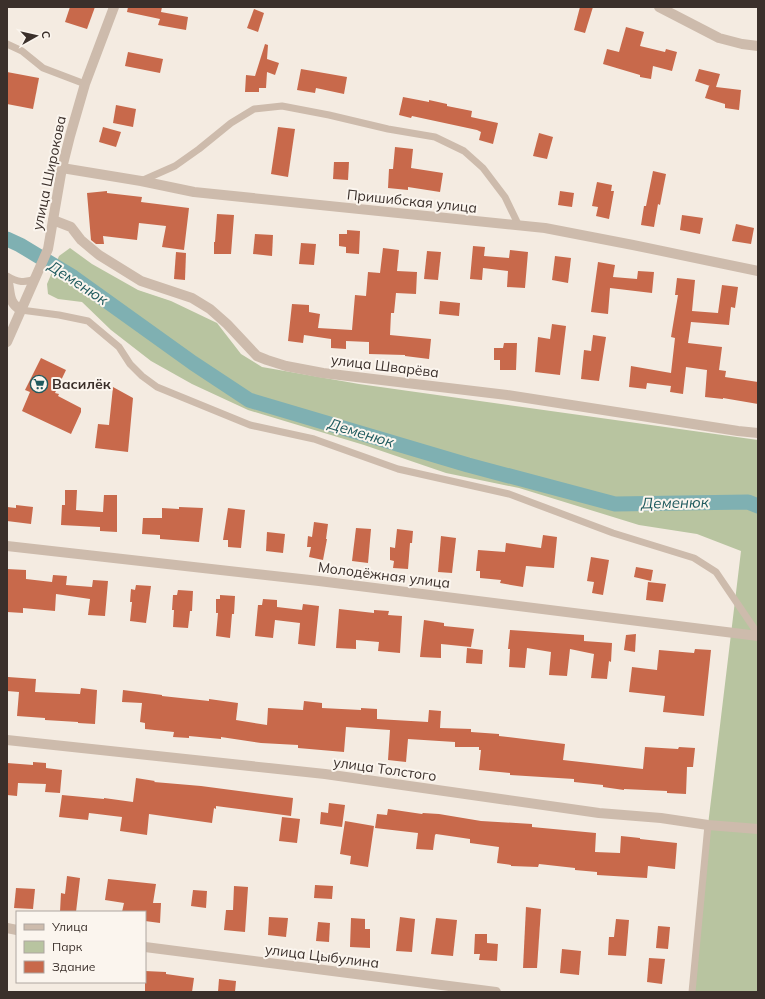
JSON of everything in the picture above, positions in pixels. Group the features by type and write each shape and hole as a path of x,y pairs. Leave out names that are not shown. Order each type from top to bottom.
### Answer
{"street":[{"name":"улица Широкова","path":"7,342 48,249 62,168 70,136 85,84 114,7"},
{"path":"659,7 719,38 742,44 758,46"},
{"name":"Пришибская улица","path":"62,168 141,181 194,192 545,228 758,271"},
{"name":"улица Шварёва","path":"53,220 71,227 81,240 99,255 141,281 192,298 210,309 227,324 257,356 286,366 324,373 507,395 738,431 758,432"},
{"path":"7,277 10,299 14,306 21,310"},
{"name":"Молодёжная улица","path":"7,546 319,581 758,635"},
{"name":"улица Толстого","path":"7,740 325,774 599,813 661,818 708,825 758,829"},
{"name":"улица Цыбулина","path":"146,947 496,992"}],"lane":[{"path":"7,44 22,51 43,68 85,84"},
{"path":"141,181 175,166 231,123 254,109 282,106 388,129 434,137 464,151 483,168 505,196 519,226"},
{"path":"7,277 14,281 23,282 36,278"},
{"path":"21,310 59,315 88,321 119,347 130,364 142,376 157,387 250,425 314,439 398,469 508,494 613,533 694,558 716,572 758,635"},
{"path":"692,992 708,825"}],"green space":[{"path":"70,248 92,264 138,290 171,301 217,323 241,354 262,367 359,384 758,440 758,992 692,992 708,825 741,551 697,534 639,525 519,488 446,473 364,445 248,410 192,384 151,361 111,330 82,302 58,299 48,294 47,284 59,256"}],"building":[{"path":"70,7 95,7 87,29 65,22"},
{"path":"128,7 162,7 161,12 188,17 186,30 158,25 160,19 127,12"},
{"path":"580,7 593,7 585,33 574,30"},
{"path":"254,9 264,13 258,32 247,28"},
{"path":"626,27 644,32 640,46 665,52 666,49 677,52 672,71 653,66 651,79 640,77 640,75 603,64 607,49 619,52"},
{"path":"265,44 268,45 267,59 279,63 275,75 267,72 266,88 259,88 259,92 245,92 246,75 255,76"},
{"path":"128,52 163,59 160,73 125,66"},
{"path":"301,69 347,77 344,94 316,88 315,93 297,90"},
{"path":"699,69 720,74 716,87 741,90 739,110 725,108 725,104 705,98 710,86 695,81"},
{"path":"7,72 39,78 33,109 7,104"},
{"path":"403,97 447,104 447,106 472,111 471,117 498,123 493,144 479,140 481,132 477,130 412,116 411,118 399,115"},
{"path":"116,105 136,109 133,127 113,123"},
{"path":"103,127 121,132 116,147 99,142"},
{"path":"278,127 295,129 288,177 271,174"},
{"path":"539,133 553,137 547,159 533,156"},
{"path":"395,147 413,149 411,168 443,173 440,192 408,187 408,190 388,188 389,169 393,169"},
{"path":"334,162 349,162 348,180 333,179"},
{"path":"653,171 666,174 654,227 641,225"},
{"path":"597,182 612,185 611,191 614,191 609,219 596,216 598,207 592,206"},
{"path":"107,191 107,193 142,197 141,202 189,208 184,250 162,247 166,226 139,223 137,240 103,236 104,244 96,244 91,240 87,193"},
{"path":"560,191 574,193 572,207 558,205"},
{"path":"217,214 234,215 231,254 214,254"},
{"path":"682,215 703,218 700,234 680,230"},
{"path":"736,224 754,228 751,244 732,241"},
{"path":"347,230 360,231 359,254 346,253 346,247 339,246 339,234 347,234"},
{"path":"255,234 273,235 272,256 253,254"},
{"path":"301,243 316,244 314,265 299,264"},
{"path":"473,246 485,247 484,256 509,258 510,250 528,252 525,288 507,287 508,271 483,268 482,280 470,279"},
{"path":"383,248 399,250 397,271 417,272 416,294 396,293 394,313 391,313 390,335 431,339 429,359 405,355 369,354 369,342 346,341 346,349 331,348 331,339 304,335 303,343 288,341 292,304 309,305 309,312 320,314 318,328 352,330 355,295 366,296 368,272 380,273"},
{"path":"427,251 441,252 438,280 424,279"},
{"path":"176,252 186,253 185,280 174,279"},
{"path":"555,256 571,258 568,283 552,280"},
{"path":"598,262 615,265 613,277 637,279 638,271 654,272 652,293 610,288 608,314 591,312"},
{"path":"677,278 695,280 692,311 718,313 722,285 738,287 735,308 731,307 729,325 691,322 688,343 722,347 719,370 726,371 725,377 758,382 758,404 723,398 705,397 707,370 686,367 683,394 670,392 671,386 647,383 646,389 629,387 631,366 671,373 675,338 671,337 678,295 675,295"},
{"path":"440,301 460,303 459,316 439,314"},
{"path":"552,324 566,326 560,375 535,372 538,337 550,339"},
{"path":"593,335 606,337 599,381 581,379 584,350 591,351"},
{"path":"504,343 517,343 516,370 500,370 500,360 494,360 494,348 503,348"},
{"path":"41,358 66,370 55,393 81,408 81,412 71,434 22,411 30,392 25,390"},
{"path":"113,387 133,398 128,452 95,448 98,424 109,425"},
{"path":"65,490 77,490 76,510 103,512 104,495 117,495 117,532 100,531 100,527 61,525 62,505 65,505"},
{"path":"16,505 33,507 31,524 7,521 7,507 16,508"},
{"path":"179,507 203,508 199,542 160,539 160,535 142,534 143,518 162,518 162,508 179,509"},
{"path":"228,508 245,510 241,548 228,547 228,540 223,540"},
{"path":"314,522 328,524 323,560 309,557 311,547 307,547 308,536 312,537"},
{"path":"356,528 371,529 368,563 352,561"},
{"path":"397,529 413,531 412,543 410,543 408,569 393,568 394,561 390,560 390,547 395,548"},
{"path":"267,532 285,534 283,553 266,551"},
{"path":"543,535 557,537 554,568 526,566 523,587 500,583 501,580 480,578 480,571 476,571 478,550 505,552 506,543 541,548"},
{"path":"441,536 456,538 452,573 438,572"},
{"path":"591,557 609,560 603,595 592,593 594,582 587,581"},
{"path":"636,567 653,570 651,581 634,577"},
{"path":"7,569 26,570 26,579 52,582 53,575 67,576 66,585 92,587 93,580 108,581 105,616 88,615 90,599 56,594 55,611 23,608 23,613 7,612"},
{"path":"648,582 666,584 663,602 646,600"},
{"path":"136,585 151,586 146,623 130,621 132,602 130,602 131,589 135,590"},
{"path":"178,590 193,591 192,611 190,611 188,628 173,627 173,595 177,595"},
{"path":"220,595 235,596 230,638 216,636 218,613 216,613 216,599 220,599"},
{"path":"263,599 277,600 277,607 302,610 303,604 319,606 315,646 298,644 300,623 275,620 273,638 255,636 258,605 262,605"},
{"path":"339,609 374,613 374,610 389,611 388,615 402,616 400,653 378,651 379,642 356,640 356,649 336,648"},
{"path":"424,620 444,623 444,626 474,629 471,647 441,644 441,658 420,657"},
{"path":"510,630 584,635 584,641 612,643 611,662 609,661 607,679 591,678 594,654 570,649 567,676 549,675 551,652 527,648 525,668 509,667 510,649 508,649"},
{"path":"636,634 635,652 624,650 626,635"},
{"path":"467,648 483,650 482,664 466,663"},
{"path":"695,649 711,650 704,716 663,712 665,696 629,692 632,667 657,670 659,650 694,653"},
{"path":"8,677 36,679 35,692 80,694 81,688 97,690 95,724 17,716 19,692 7,691"},
{"path":"123,690 162,696 209,701 209,699 238,703 236,720 267,725 268,708 303,710 304,701 322,703 322,708 361,710 361,708 377,709 377,719 428,722 429,710 441,711 440,728 471,729 471,732 499,734 499,736 565,744 563,760 643,769 645,747 678,749 679,747 695,748 693,767 687,767 686,794 667,793 667,791 624,790 603,787 603,785 574,782 574,779 510,775 510,773 479,770 481,750 479,750 479,747 455,747 455,742 408,739 406,762 388,760 390,730 346,727 344,752 298,748 298,745 261,743 221,737 221,739 189,736 189,738 173,737 174,732 145,729 145,723 140,722 142,703 122,702"},
{"path":"33,762 46,763 46,768 62,770 60,793 45,792 46,784 18,783 17,796 7,795 7,763 33,765"},
{"path":"136,778 155,781 154,782 201,786 293,798 291,816 216,806 216,809 214,808 212,823 149,814 147,835 120,831 122,817 89,813 88,820 59,817 62,795 133,802"},
{"path":"329,803 345,805 342,827 320,824 321,812 328,813"},
{"path":"388,809 422,814 439,814 481,821 532,824 532,827 596,833 595,852 620,853 621,836 677,843 675,869 648,866 647,878 597,875 597,872 539,864 538,867 511,866 497,863 499,847 470,843 470,839 436,834 433,850 416,849 418,833 375,828 377,814 387,815"},
{"path":"282,817 300,819 297,843 279,841"},
{"path":"345,821 374,826 368,867 350,864 351,856 340,854"},
{"path":"67,876 80,878 76,911 60,911 61,893 65,894"},
{"path":"108,879 156,884 153,903 161,903 160,923 146,921 146,911 122,911 124,903 105,900"},
{"path":"315,885 333,886 332,899 314,898"},
{"path":"234,886 248,887 245,932 224,930 226,910 233,910"},
{"path":"16,888 35,889 33,909 14,908"},
{"path":"193,890 207,891 206,908 191,906"},
{"path":"526,907 541,909 537,968 523,968"},
{"path":"269,917 288,918 286,937 268,935"},
{"path":"400,917 415,919 412,952 396,951"},
{"path":"351,918 365,919 365,929 370,929 370,948 350,947"},
{"path":"436,918 457,920 453,956 431,954"},
{"path":"616,919 629,920 626,956 608,955 609,937 614,937"},
{"path":"318,922 330,923 329,942 316,941"},
{"path":"658,926 670,927 668,949 656,948"},
{"path":"475,934 487,934 487,943 498,944 497,961 479,960 480,954 474,954"},
{"path":"562,949 581,951 579,975 560,973"},
{"path":"649,958 665,959 662,984 647,982"},
{"path":"146,971 166,972 166,974 194,978 192,992 145,992"},
{"path":"219,979 236,981 235,992 218,992"}],"waterway":[{"name":"Деменюк","path":"7,239 20,245 73,277 193,363 249,400 468,465 615,504 748,502 758,506"}],"place":[{"name":"Василёк","path":"39,384"}]}
